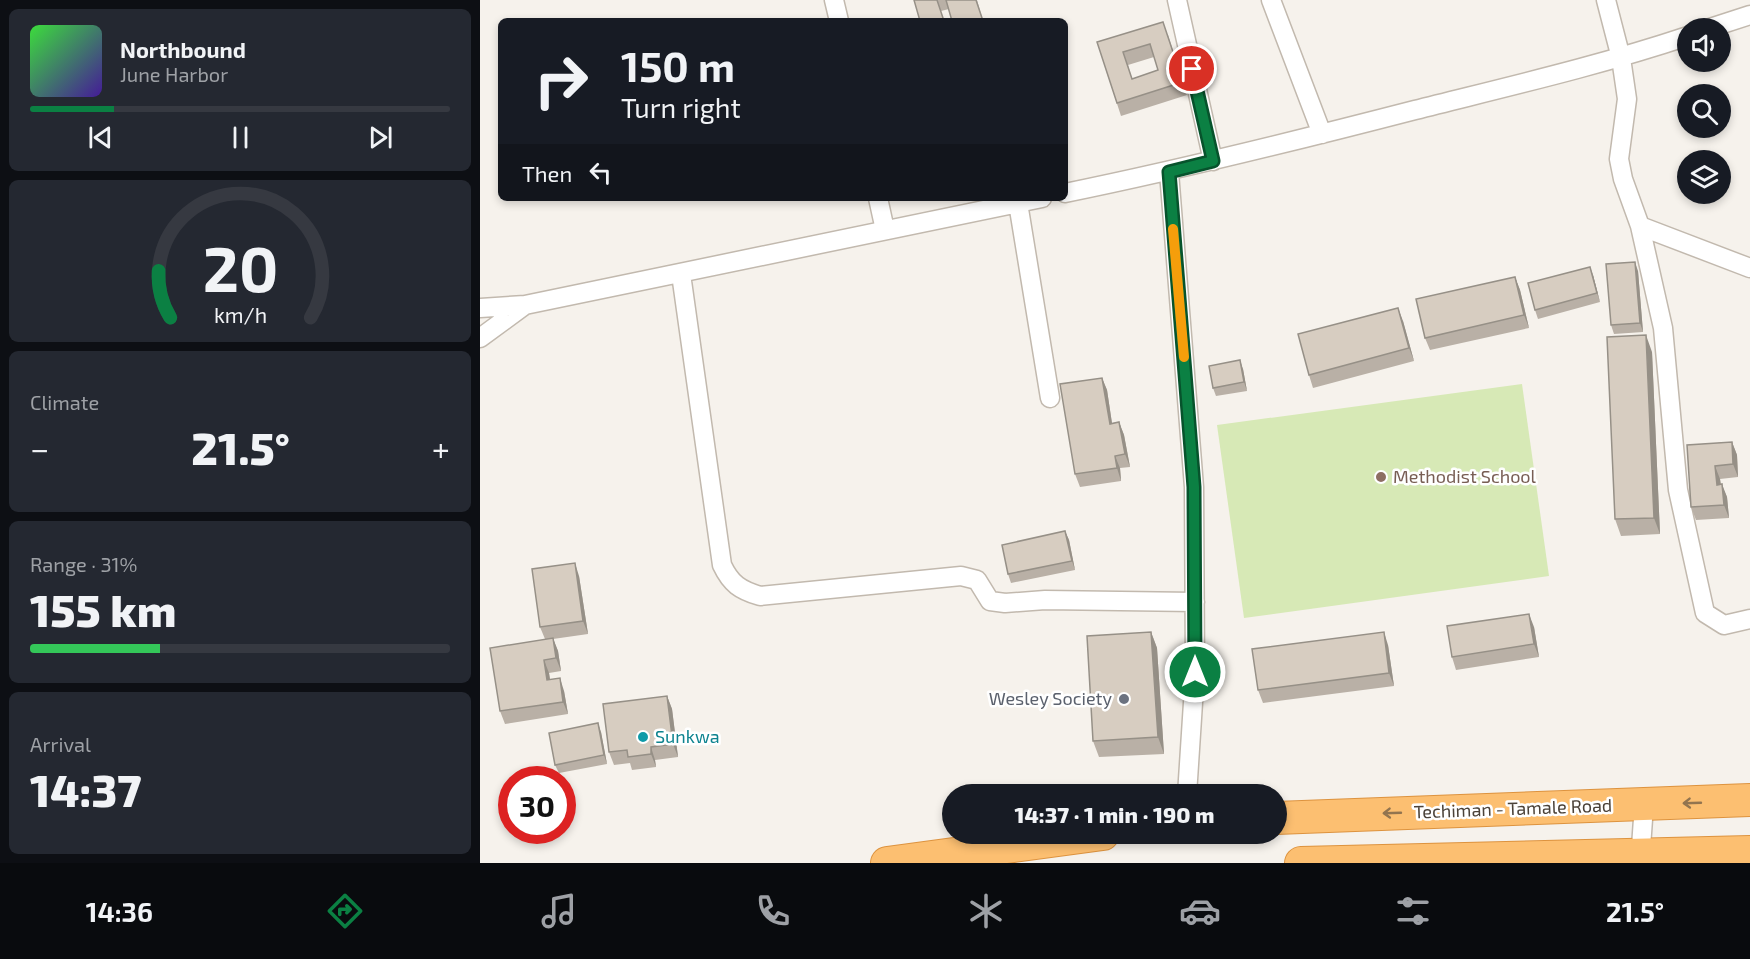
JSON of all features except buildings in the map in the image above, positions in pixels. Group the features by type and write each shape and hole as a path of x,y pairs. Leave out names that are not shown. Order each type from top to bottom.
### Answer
{"highway":[{"name":"Techiman - Tamale Road","path":"1287,818 1750,800"},
{"path":"887,863 1029,844"},
{"path":"1301,863 1640,859 1750,852"}],"street":[{"path":"834,0 838,18"},
{"path":"1177,0 1213,161"},
{"path":"1271,0 1322,134"},
{"path":"1606,0 1621,58 1627,99 1619,159 1623,179 1640,226 1663,328 1678,490 1705,613 1724,625 1750,619"},
{"path":"1731,21 1750,15"},
{"path":"1068,192 1169,172 1322,134 1621,58 1677,40"},
{"path":"1169,172 1194,487 1195,672 1188,784"},
{"path":"879,201 885,230"},
{"path":"480,308 525,305 1028,201"},
{"path":"1018,203 1050,398"},
{"path":"1640,226 1750,268"},
{"path":"681,274 722,565 730,581 741,590 760,596 961,576 977,580 990,601 1005,603 1045,600 1195,602"},
{"path":"480,338 525,305"},
{"path":"1640,859 1644,805"}],"green space":[{"path":"1522,384 1549,576 1244,618 1217,425"}],"slow traffic":[{"path":"1173,229 1184,357"}],"place":[{"name":"Methodist School","path":"1381,477"},
{"name":"Wesley Society","path":"1124,699"},
{"name":"Sunkwa","path":"643,737"}],"route":[{"path":"1192,69 1213,161 1169,172 1194,487 1195,672"}]}
